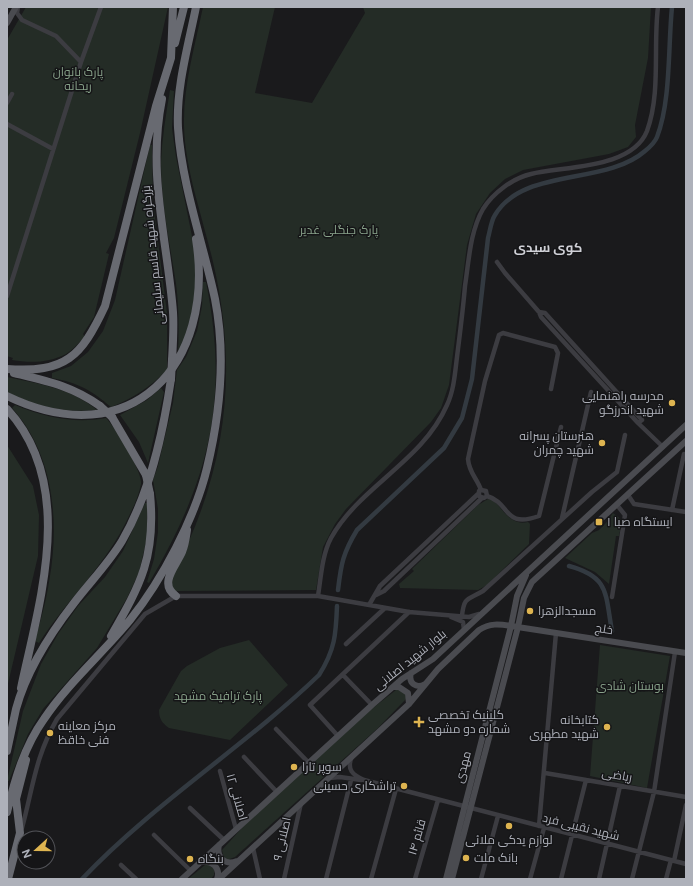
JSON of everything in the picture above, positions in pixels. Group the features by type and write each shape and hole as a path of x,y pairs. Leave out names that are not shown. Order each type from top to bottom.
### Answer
{"highway":[{"path":"7,370 39,369 56,365 72,358 92,334 105,306 156,106 171,58 173,7"},
{"name":"بزرگراه شهید قاسم سلیمانی","path":"7,751 16,708 32,671 52,635 74,604 102,571 125,534 152,468 167,408 171,379 173,312 158,205 156,140 171,58 184,7"},
{"path":"7,396 39,410 57,414 75,416 111,412 133,403 149,392 165,378 181,357 192,331 200,282 198,251 178,128 179,100 196,7"},
{"path":"192,26 199,7"},
{"path":"176,596 169,588 168,578 183,551 189,522 206,471 216,425 220,360 220,338 215,302 187,184"},
{"path":"7,370 66,386 85,395 100,406 112,417 146,475 150,494 152,516 151,540 144,572 135,594 101,652"},
{"path":"7,409 16,418 29,441 40,468 46,503 49,541 44,580 16,708"},
{"path":"7,414 29,441"},
{"path":"7,812 18,770 27,748 43,720 55,703 131,618 146,596 189,522"},
{"path":"20,830 16,799 26,763 27,748"},
{"path":"8,879 16,848"}],"main road":[{"path":"7,23 17,7"},
{"name":"بلوار شهید اصلانی","path":"182,879 372,705 410,673 433,659 686,425"},
{"path":"617,505 686,441"},
{"name":"مهدی","path":"446,879 467,808 515,626 524,598 532,582 617,505"},
{"name":"مهدی","path":"515,626 517,596 522,581 529,570"},
{"name":"بلوار شهید اصلانی","path":"218,879 409,704 418,695 425,684 479,630 490,624 515,626"},
{"name":"خلج","path":"515,626 686,653"},
{"path":"410,673 409,678 411,683 415,686 425,684"},
{"path":"393,687 399,687 408,693 409,704"},
{"name":"مهدی","path":"452,879 467,808"},
{"path":"221,843 218,853 223,860 231,863 238,861"},
{"path":"201,862 209,862 215,866 218,873 218,879"}],"street":[{"path":"17,7 17,13 22,20 56,36 81,62"},
{"path":"7,296 81,62 101,7"},
{"path":"318,596 325,555 330,539 346,516 427,439 440,421 448,402 454,379 470,248 476,226 484,209 496,194 511,182 530,174 615,159 640,143 646,133 651,118 655,77 658,7"},
{"path":"7,104 12,94"},
{"path":"7,124 53,149"},
{"path":"497,262 504,273 539,312 541,317 638,423 663,447"},
{"path":"551,389 558,353 555,347 503,333 499,335 485,381 468,460 469,469 478,482 480,492 485,497 492,497 507,513 516,519 528,520 539,516 561,427"},
{"path":"562,518 591,392"},
{"path":"462,616 466,599 483,591 562,518 616,472 625,436"},
{"path":"672,510 684,454"},
{"path":"369,605 380,586 388,578 480,492 486,491 485,497 384,591 376,595"},
{"path":"628,495 634,504 686,512"},
{"path":"612,597 625,515 617,505"},
{"path":"452,518 457,522"},
{"path":"423,546 427,550"},
{"path":"400,567 404,571"},
{"path":"388,578 393,582"},
{"path":"21,830 37,762 48,735 57,719 145,614 176,596 318,596 409,612 450,616 474,616 483,612"},
{"path":"346,644 384,608"},
{"path":"338,736 310,706 409,612"},
{"path":"450,616 463,622 464,630"},
{"path":"530,879 542,827 556,633"},
{"path":"632,879 654,792 675,652"},
{"path":"343,674 372,705"},
{"path":"276,729 309,763"},
{"path":"352,756 350,761 352,772 355,776 364,780"},
{"path":"244,757 276,792"},
{"name":"اصلانی ۱۲","path":"220,771 236,829"},
{"name":"ریاضی","path":"545,773 686,797"},
{"path":"329,778 340,777 351,780 364,780"},
{"path":"326,879 351,780"},
{"name":"شهید نقیبی فرد","path":"364,780 686,864"},
{"path":"561,879 586,780"},
{"path":"599,879 620,786"},
{"path":"371,879 396,789"},
{"name":"قائم ۱۴","path":"416,879 438,800"},
{"name":"اصلانی ۹","path":"284,879 301,803"},
{"path":"666,879 686,805"},
{"path":"190,808 221,843"},
{"path":"481,879 498,816"},
{"path":"154,835 191,871"},
{"path":"253,848 260,879"},
{"path":"121,865 136,879"},
{"path":"226,872 227,879"}],"green space":[{"name":"پارک بانوان ریحانه","path":"26,7 168,7 140,133 114,238 106,253 109,254 94,317 83,334 85,337 69,352 60,357 46,361 33,362 12,360 13,358 7,356 7,40"},
{"name":"پارک جنگلی غدیر","path":"203,7 275,7 255,93 312,103 365,13 363,7 651,7 648,58 635,125 636,137 628,147 609,154 523,170 505,179 490,193 476,214 467,245 449,385 441,408 431,422 346,509 335,524 323,547 316,590 174,591 170,580 189,541 204,503 215,464 222,425 226,386 225,345 221,304 213,262 191,177 185,143 185,96"},
{"path":"170,90 174,91 172,128 176,157 195,251 197,280 190,327 178,355 177,293 164,208 161,177 162,144"},
{"path":"150,145 152,145 153,202 167,313 167,370 141,392 111,407 84,388 70,382 52,378 52,373 71,366 88,352 103,331 115,300"},
{"path":"203,282 206,282 213,325 216,364 214,402 209,438 200,474 187,510 170,546 149,583 147,582 154,559 158,532 158,509 153,480 158,466 173,403 177,370 186,357 197,331 202,306"},
{"path":"7,377 66,392 97,410 61,410 29,402 7,392"},
{"path":"161,388 164,392 148,463 139,442 120,415 147,400"},
{"path":"15,405 48,416 71,420 94,420 106,418 116,430 128,450 138,470 141,484 138,496 131,512 110,550 39,643 35,641 49,582 54,536 53,513 45,467 37,446 26,426 12,408"},
{"path":"7,445 33,486 39,515 38,556 7,688"},
{"path":"488,499 493,500 516,522 528,522 530,524 529,544 487,585 478,590 400,588 399,584 414,571 412,569 478,505"},
{"path":"145,503 147,503 147,538 139,572 127,598 97,648 43,709 28,734 9,781 7,781 23,711 41,664 58,634 78,606 105,577 123,551"},
{"path":"613,513 622,520 619,536 616,536 609,584 595,572 565,558 592,533 599,530"},
{"name":"پارک ترافیک مشهد","path":"249,640 288,685 230,740 169,728 164,724 160,718 159,710 181,671 187,666 220,648"},
{"name":"بوستان شادی","path":"600,645 670,656 647,788 590,776"},
{"path":"400,689 406,694 406,699 378,728 235,857 227,860 224,858 222,850 252,817 364,715 396,690"},
{"path":"205,865 209,865 214,869 214,875 211,879 188,879"}],"waterway":[{"path":"338,590 343,559 357,530 444,448 462,418 472,379 488,238 495,215 508,200 525,190 545,183 609,169 628,162 645,151 656,139 662,123 665,107 672,7"},
{"path":"569,566 582,570 599,582 606,597 612,631"},
{"path":"82,879 139,825 260,727 319,675 334,642 337,606"}],"place":[{"name":"مدرسه راهنمایی شهید اندرزگو","path":"672,403"},
{"name":"هنرستان پسرانه شهید چمران","path":"602,443"},
{"name":"ایستگاه صبا ۱","path":"599,522"},
{"name":"مسجدالزهرا","path":"530,611"},
{"name":"کلینیک تخصصی شمار‌ه دو مشهد","path":"419,722"},
{"name":"کتابخانه شهید مطهری","path":"607,727"},
{"name":"مرکز معاینه فنی خاقظ","path":"50,733"},
{"name":"سوپر تارا","path":"294,767"},
{"name":"تراشکاری حسینی","path":"404,786"},
{"name":"لوازم یدکی ملائی","path":"509,826"},
{"name":"بانک ملت","path":"466,858"},
{"name":"بنگاه","path":"190,859"}],"district":[{"name":"کوی سیدی","path":"548,247"}]}
